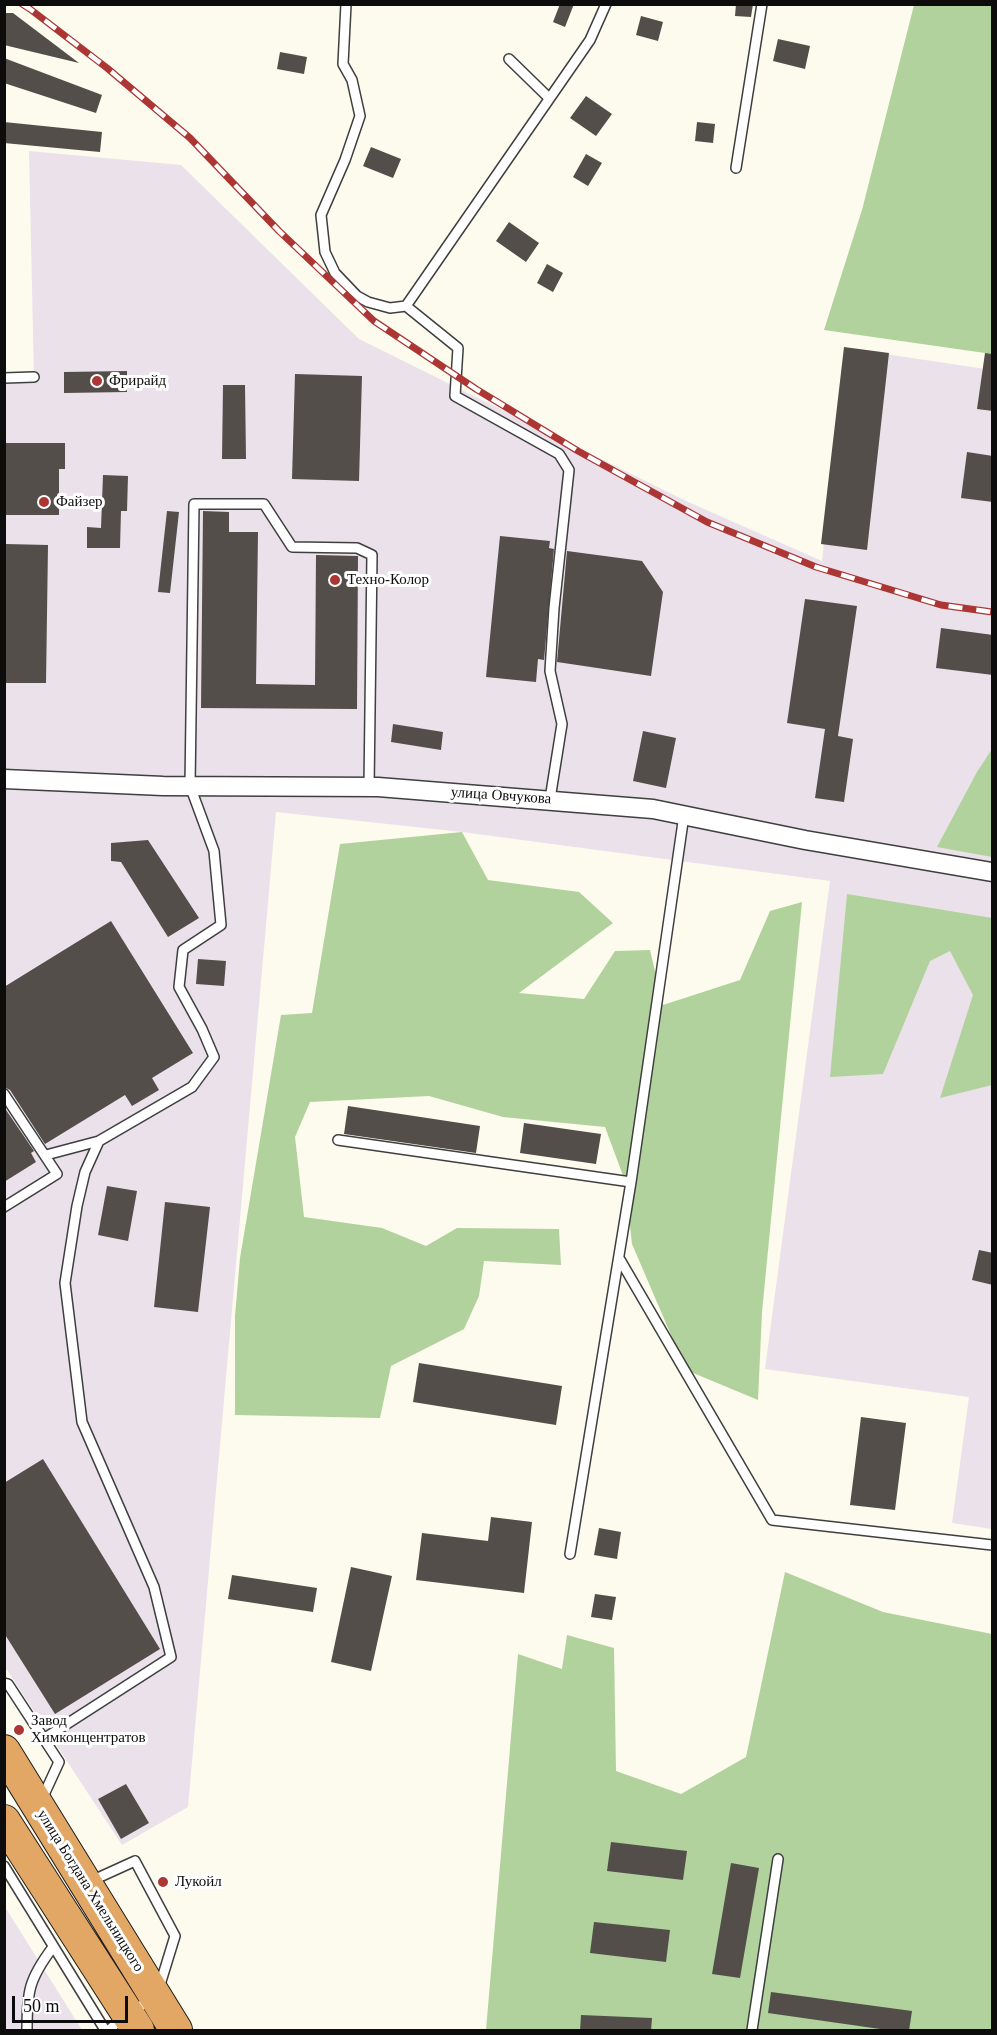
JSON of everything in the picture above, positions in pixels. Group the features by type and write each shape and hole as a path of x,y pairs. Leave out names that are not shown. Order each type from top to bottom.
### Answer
{"highway":[{"name":"улица Богдана Хмельницкого","path":"4,1751 176,2031"},
{"path":"4,1821 120,2026"}],"street":[{"name":"улица Овчукова","path":"4,779 190,786 369,787 550,799 653,809 805,840 993,872"}],"lane":[{"path":"346,4 343,64 352,80 360,116 345,160 321,215 325,252 335,273 357,296 368,302 390,308 406,306 458,348 455,396 559,454 569,470 554,608 550,671 562,724 550,799"},
{"path":"736,168 762,4"},
{"path":"406,306 590,40 606,5"},
{"path":"509,59 549,98"},
{"path":"4,378 34,377"},
{"path":"46,1155 99,1141 192,1087 213,1057 202,1029 179,987 183,950 221,925 214,851 190,786 194,504 264,504 292,547 357,548 372,555 369,787"},
{"path":"570,1554 632,1182 684,815"},
{"path":"4,1094 57,1174 4,1207"},
{"path":"338,1140 632,1182"},
{"path":"45,1738 171,1658 154,1587 82,1422 65,1283 77,1206 85,1172 99,1141"},
{"path":"619,1258 772,1520 993,1545"},
{"path":"4,1683 8,1684 59,1762 39,1807"},
{"path":"752,2031 778,1859"},
{"path":"4,1866 53,1947 120,2026 156,1997 175,1936 135,1861 86,1883"},
{"path":"27,2031 30,1984 53,1947"}],"shaded area":[{"path":"29,151 181,165 359,339 686,501 822,561 845,348 992,370 992,1529 952,1523 969,1397 765,1369 830,881 462,832 276,812 188,1807 122,1845 5,1667 4,378 34,378"},
{"path":"5,1907 82,2030 5,2030"}],"green space":[{"path":"914,5 992,5 992,354 824,330 862,210"},
{"path":"992,749 992,857 937,847 977,772"},
{"path":"462,832 488,880 579,892 613,923 519,993 584,999 615,951 650,950 663,1005 740,980 770,911 802,902 762,1312 758,1400 686,1370 632,1244 625,1181 605,1127 503,1117 429,1096 310,1102 295,1137 304,1217 382,1228 426,1246 457,1228 559,1229 561,1265 484,1261 479,1296 464,1329 391,1366 380,1418 235,1415 235,1316 240,1258 281,1015 312,1013 340,844"},
{"path":"847,894 992,918 992,1085 940,1098 973,995 950,951 930,961 883,1074 830,1077"},
{"path":"785,1572 883,1612 992,1634 992,2030 486,2030 518,1654 562,1669 567,1635 614,1648 616,1771 681,1794 746,1757"}],"building":[{"path":"560,4 574,4 565,27 553,22"},
{"path":"736,4 753,4 751,17 735,16"},
{"path":"4,13 13,13 79,63 4,45"},
{"path":"641,16 663,22 658,41 636,35"},
{"path":"778,39 810,46 805,69 773,61"},
{"path":"280,52 307,57 304,74 277,69"},
{"path":"4,58 102,95 96,113 4,83"},
{"path":"586,96 612,114 596,136 570,118"},
{"path":"4,122 102,132 100,152 4,143"},
{"path":"697,122 715,124 713,143 695,141"},
{"path":"371,147 401,159 393,178 363,166"},
{"path":"586,154 602,163 588,186 573,177"},
{"path":"509,222 539,243 526,262 496,241"},
{"path":"547,264 563,273 553,292 537,283"},
{"path":"844,347 889,353 867,550 821,544"},
{"path":"985,353 993,354 993,411 977,409"},
{"path":"127,371 127,392 64,393 64,372"},
{"path":"295,374 362,376 359,481 292,479"},
{"path":"223,385 245,385 246,459 222,459"},
{"path":"4,443 65,443 65,469 59,469 59,515 4,515"},
{"path":"967,452 993,456 993,502 961,498"},
{"path":"103,475 128,476 127,511 121,511 120,548 87,548 87,527 101,528"},
{"path":"167,511 179,512 170,593 158,592"},
{"path":"203,511 229,512 229,532 258,532 256,684 315,685 316,555 358,556 357,709 201,708"},
{"path":"500,536 550,541 549,548 554,549 544,660 538,659 536,682 486,677"},
{"path":"6,544 48,545 46,683 4,683"},
{"path":"567,551 642,561 663,592 651,676 557,662"},
{"path":"805,599 857,606 838,736 853,739 844,802 815,798 825,729 787,723"},
{"path":"941,628 993,635 993,675 936,668"},
{"path":"393,724 443,732 441,750 391,742"},
{"path":"643,731 676,738 666,788 633,781"},
{"path":"148,840 199,918 168,937 121,862 111,861 111,843"},
{"path":"111,921 193,1053 152,1078 159,1090 132,1106 125,1095 45,1144 10,1090 4,1087 4,987"},
{"path":"198,959 226,961 224,986 196,984"},
{"path":"348,1106 480,1126 476,1153 344,1134"},
{"path":"4,1107 34,1151 31,1153 36,1162 4,1182"},
{"path":"524,1123 601,1134 596,1164 520,1153"},
{"path":"107,1186 137,1191 128,1241 98,1235"},
{"path":"165,1202 210,1207 198,1312 154,1307"},
{"path":"979,1250 993,1253 993,1285 972,1280"},
{"path":"419,1363 562,1386 556,1425 413,1402"},
{"path":"861,1417 906,1423 895,1510 850,1505"},
{"path":"43,1459 160,1649 55,1714 4,1633 4,1483"},
{"path":"491,1517 532,1522 524,1593 416,1580 422,1533 488,1541"},
{"path":"599,1528 621,1532 617,1559 594,1555"},
{"path":"351,1567 392,1576 371,1671 331,1662"},
{"path":"232,1575 317,1588 313,1612 228,1599"},
{"path":"595,1594 616,1597 612,1620 591,1617"},
{"path":"126,1784 149,1823 121,1839 98,1799"},
{"path":"611,1842 687,1851 683,1880 607,1871"},
{"path":"731,1863 759,1868 740,1978 712,1974"},
{"path":"594,1922 670,1930 666,1962 590,1953"},
{"path":"771,1992 912,2011 909,2031 894,2031 768,2013"},
{"path":"581,2015 652,2018 651,2031 580,2031"}],"railway":[{"path":"22,4 107,68 190,138 279,231 374,321 476,389 578,451 707,522 816,567 941,605 992,612"}],"place":[{"name":"Фрирайд","path":"97,381"},
{"name":"Файзер","path":"44,502"},
{"name":"Техно-Колор","path":"335,580"},
{"name":"Завод Химконцентратов","path":"19,1730"},
{"name":"Лукойл","path":"163,1882"}]}
